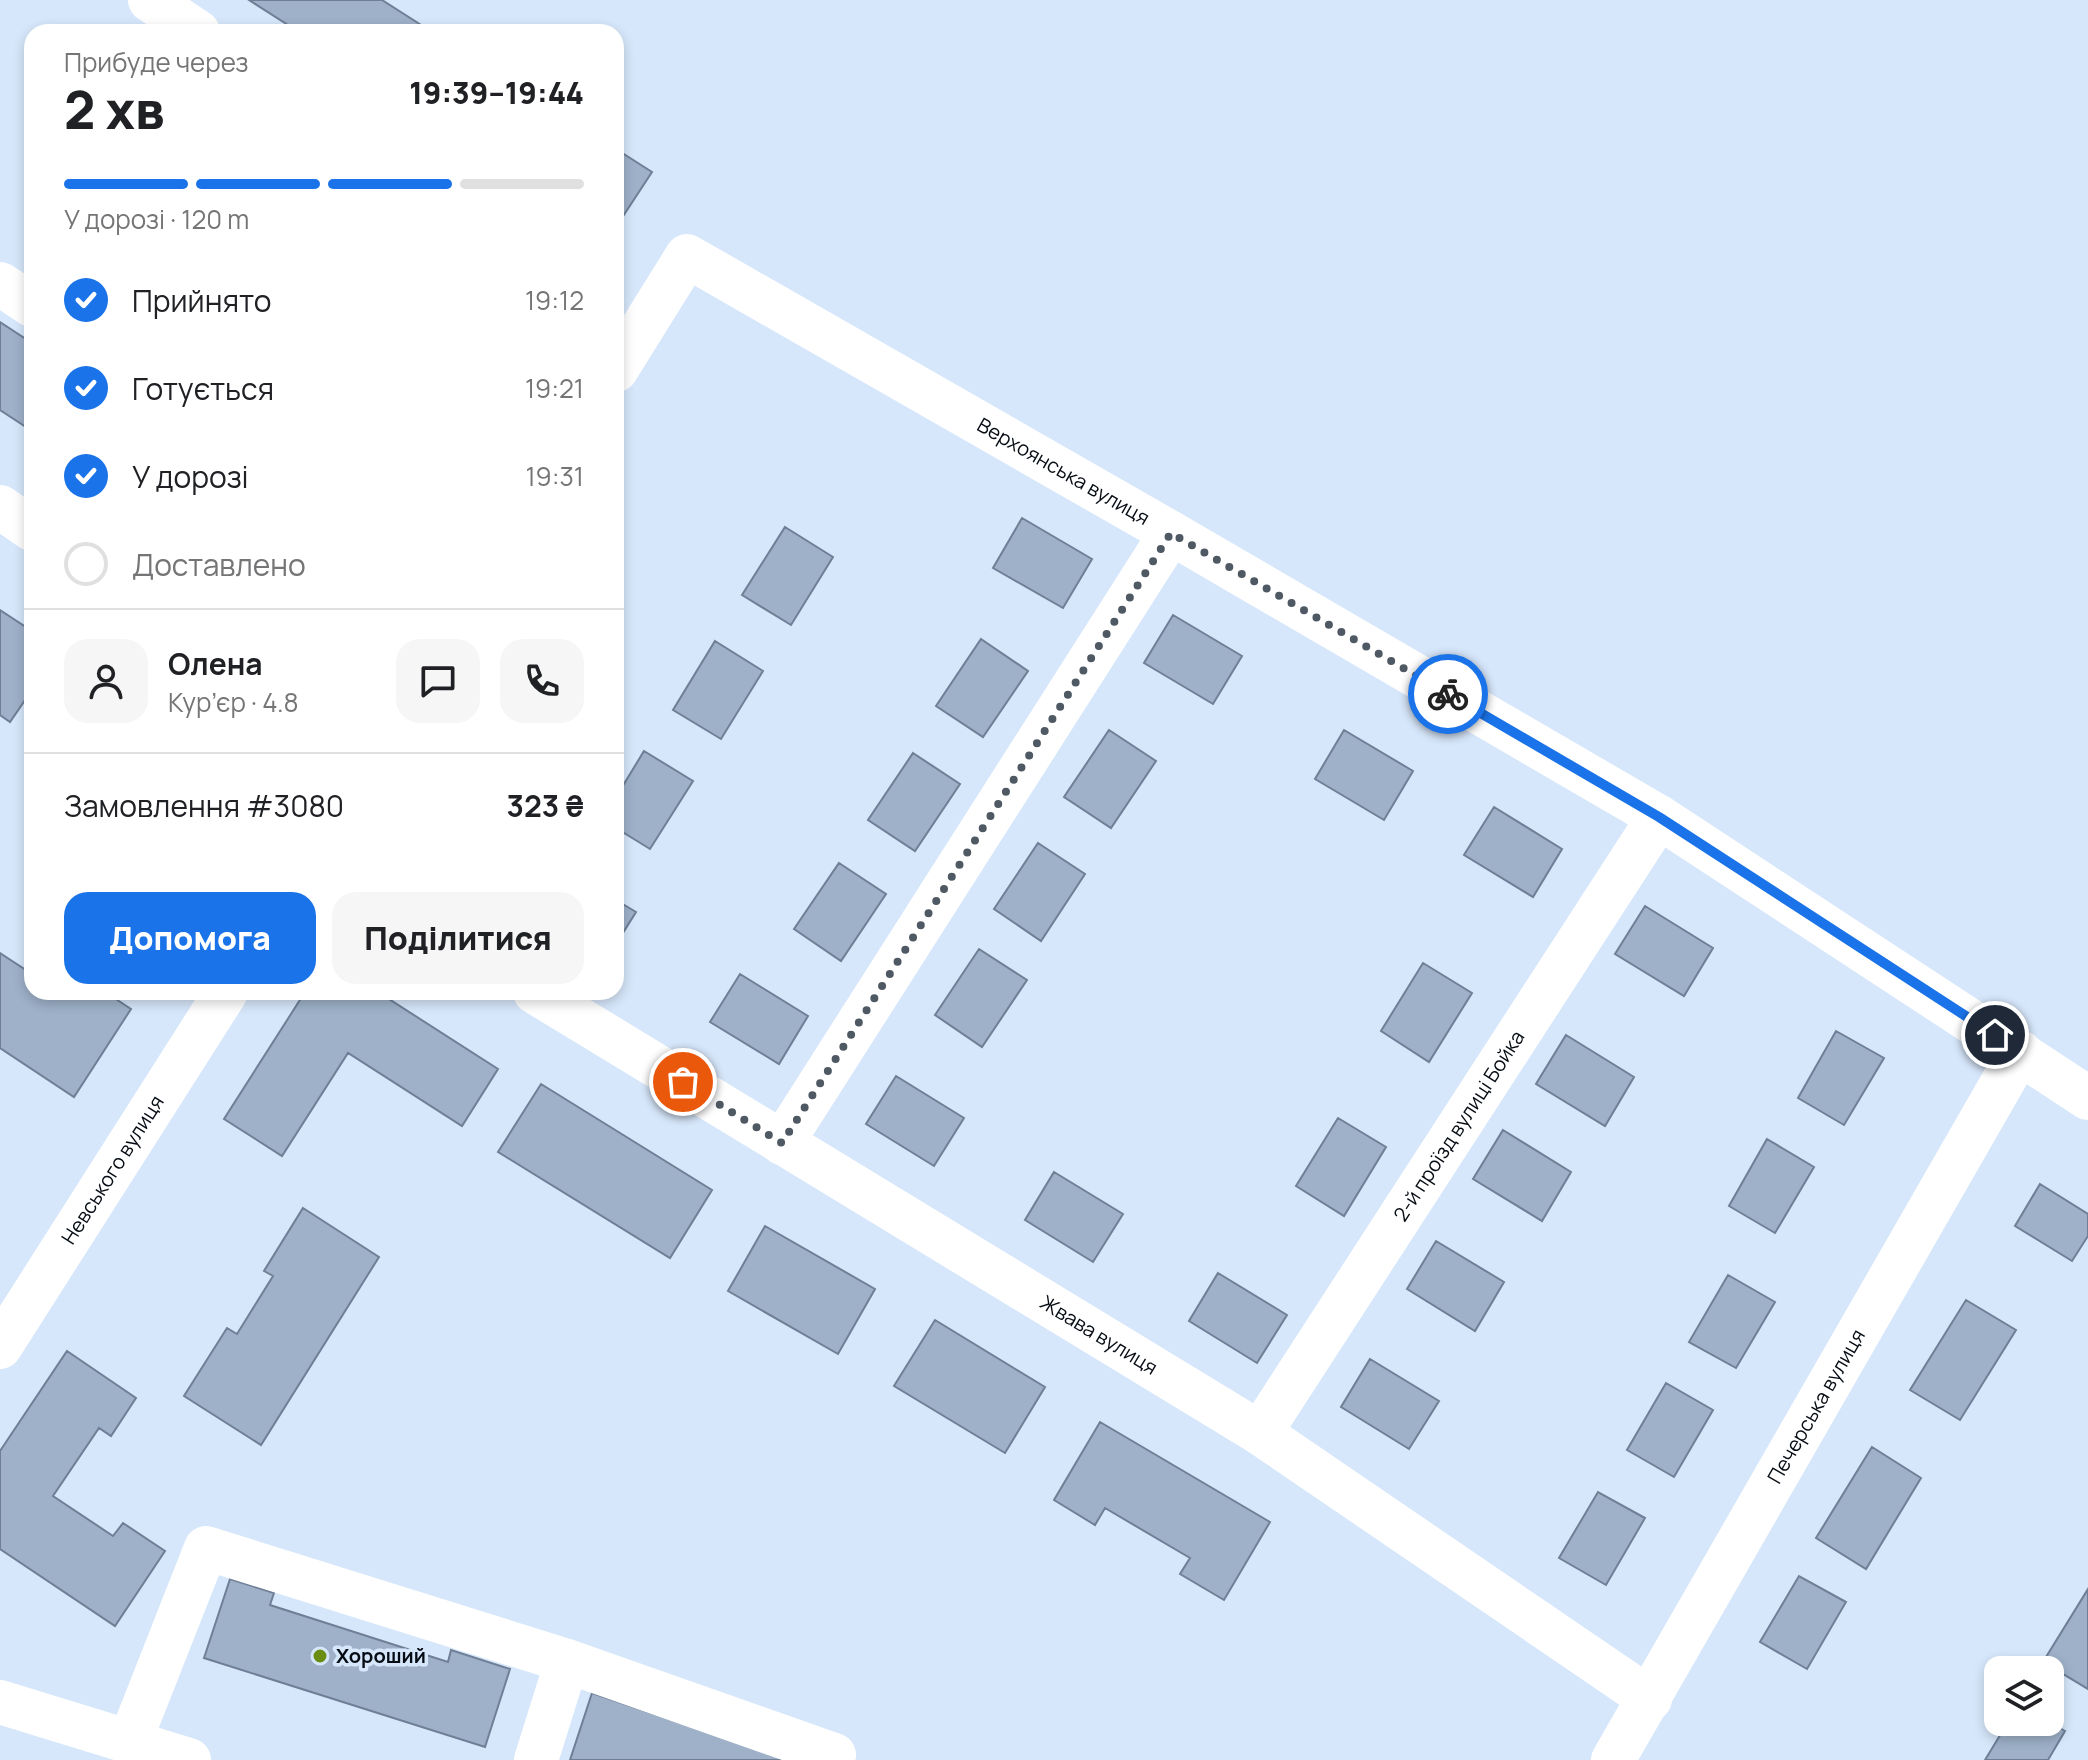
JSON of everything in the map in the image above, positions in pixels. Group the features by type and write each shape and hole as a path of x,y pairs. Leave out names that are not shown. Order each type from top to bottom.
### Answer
{"street":[{"path":"150,0 186,24"},
{"name":"Верхоянська вулиця","path":"629,319 687,256 1659,817 2088,1098"},
{"path":"0,284 24,300"},
{"path":"624,339 629,319"},
{"path":"0,507 24,524"},
{"path":"782,1143 1171,533"},
{"name":"2-й проїзд вулиці Бойка","path":"1260,1433 1659,817"},
{"name":"Невського вулиця","path":"0,1347 221,1000"},
{"name":"Жвава вулиця","path":"548,1000 1260,1433 1650,1699"},
{"name":"Печерська вулиця","path":"1613,1760 2020,1052"},
{"path":"130,1741 206,1548 567,1661 834,1755"},
{"path":"536,1760 567,1661"},
{"path":"0,1702 189,1760"}],"building":[{"path":"249,0 382,0 420,24 286,24"},
{"path":"624,154 652,172 624,215"},
{"path":"0,322 24,338 24,426 0,410"},
{"path":"1022,518 1092,559 1063,608 993,568"},
{"path":"785,527 833,557 791,625 742,595"},
{"path":"0,610 24,626 24,702 10,722 0,715"},
{"path":"1173,615 1242,656 1213,704 1144,663"},
{"path":"981,639 1028,671 983,737 936,706"},
{"path":"715,641 763,671 721,739 673,710"},
{"path":"1109,730 1156,761 1111,828 1064,797"},
{"path":"1344,730 1413,771 1384,820 1315,779"},
{"path":"644,751 693,781 650,849 624,833 624,784"},
{"path":"913,753 960,784 915,851 868,820"},
{"path":"1494,807 1562,849 1533,897 1464,855"},
{"path":"1038,843 1085,874 1041,941 994,909"},
{"path":"839,863 886,894 841,961 794,929"},
{"path":"624,905 636,912 624,931"},
{"path":"1645,906 1713,948 1684,996 1615,954"},
{"path":"979,949 1027,980 982,1047 935,1015"},
{"path":"0,953 24,969 24,1000 117,1000 131,1009 74,1097 0,1048"},
{"path":"1423,963 1472,993 1429,1062 1381,1031"},
{"path":"740,974 808,1016 779,1064 710,1022"},
{"path":"300,1000 390,1000 498,1069 462,1126 348,1053 282,1156 224,1119"},
{"path":"1836,1031 1884,1058 1844,1125 1798,1098"},
{"path":"1566,1035 1634,1077 1605,1126 1536,1084"},
{"path":"896,1076 964,1118 934,1166 866,1124"},
{"path":"541,1084 712,1190 670,1258 498,1152"},
{"path":"1338,1118 1386,1147 1344,1216 1296,1186"},
{"path":"1503,1130 1571,1172 1542,1221 1473,1179"},
{"path":"1767,1139 1814,1167 1775,1233 1729,1206"},
{"path":"1054,1172 1123,1214 1093,1262 1025,1220"},
{"path":"2040,1184 2088,1214 2088,1236 2072,1261 2015,1226"},
{"path":"303,1208 379,1257 261,1445 184,1396 227,1328 237,1334 273,1276 264,1271"},
{"path":"765,1226 875,1289 838,1354 728,1291"},
{"path":"1436,1241 1504,1282 1475,1331 1407,1289"},
{"path":"1218,1273 1287,1315 1257,1363 1189,1321"},
{"path":"1728,1275 1775,1302 1736,1368 1689,1342"},
{"path":"1966,1300 2016,1330 1960,1420 1910,1390"},
{"path":"935,1320 1045,1387 1005,1453 894,1386"},
{"path":"67,1351 136,1398 111,1436 99,1428 53,1496 113,1536 123,1523 165,1551 115,1626 0,1549 0,1451"},
{"path":"1370,1359 1439,1401 1409,1449 1341,1407"},
{"path":"1666,1383 1713,1410 1674,1477 1627,1450"},
{"path":"1100,1422 1270,1522 1224,1600 1180,1574 1190,1558 1105,1508 1095,1525 1054,1500"},
{"path":"1872,1447 1921,1478 1866,1569 1816,1538"},
{"path":"1598,1492 1645,1518 1606,1585 1559,1558"},
{"path":"1799,1576 1846,1602 1807,1669 1760,1642"},
{"path":"230,1579 274,1593 270,1605 448,1662 451,1650 510,1669 485,1747 204,1658"},
{"path":"2088,1589 2088,1689 2064,1675 2064,1656 2047,1656"},
{"path":"592,1693 790,1760 570,1760"},
{"path":"2000,1736 2062,1736 2048,1760 1985,1760"}],"way so far":[{"path":"683,1082 782,1143 1171,533 1448,694"}],"place":[{"name":"Хороший","path":"320,1656"}],"route":[{"path":"1448,694 1659,817 1995,1035"}]}
